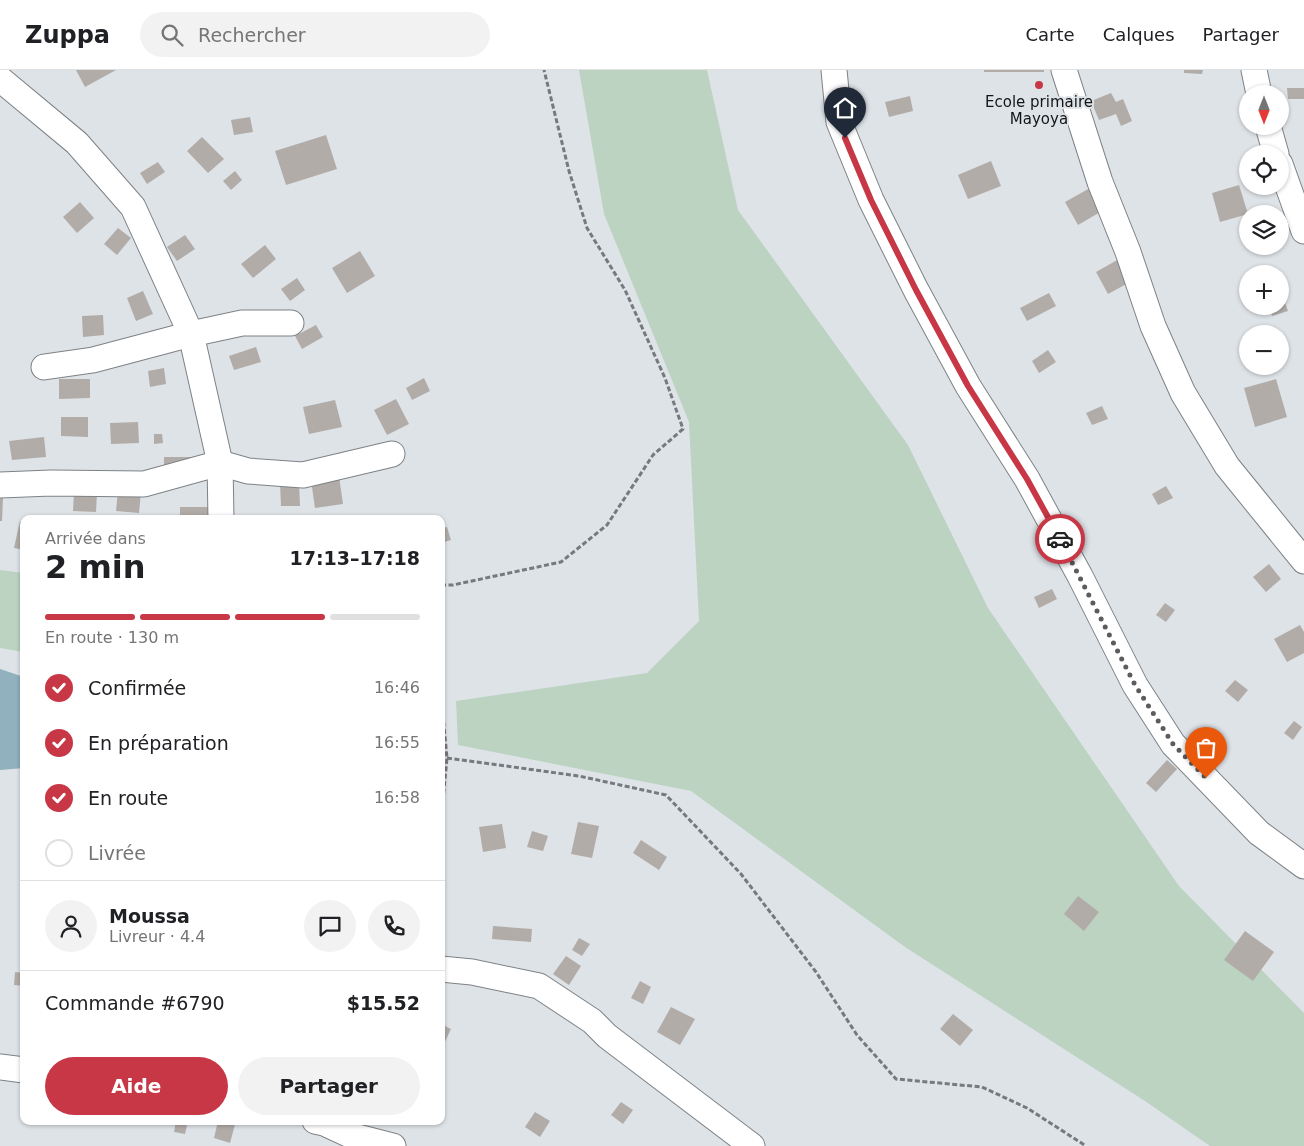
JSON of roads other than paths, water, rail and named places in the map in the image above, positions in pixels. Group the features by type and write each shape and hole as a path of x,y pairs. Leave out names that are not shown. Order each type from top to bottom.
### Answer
{"street":[{"path":"0,75 2,70"},
{"path":"834,70 839,122 875,208 916,290 968,386 1027,479 1080,576 1135,685 1173,744 1259,833 1304,866"},
{"path":"1064,70 1100,182 1128,252 1153,326 1183,393 1227,466 1304,561"},
{"path":"1254,70 1257,85"},
{"path":"0,79 77,143 133,207 191,334 220,463 221,515"},
{"path":"1289,189 1304,231"},
{"path":"44,366 93,360 191,334 242,323 291,323"},
{"path":"0,485 51,483 144,484 220,463 248,471 303,474 392,454"},
{"path":"445,969 472,972 539,986 592,1021 607,1036 752,1146"},
{"path":"0,1067 20,1070"},
{"path":"328,1125 350,1135 393,1146"}],"water":[{"path":"0,669 20,676 20,768 0,770"}],"place":[{"name":"Ecole primaire Mayoya","path":"1039,85"}]}
